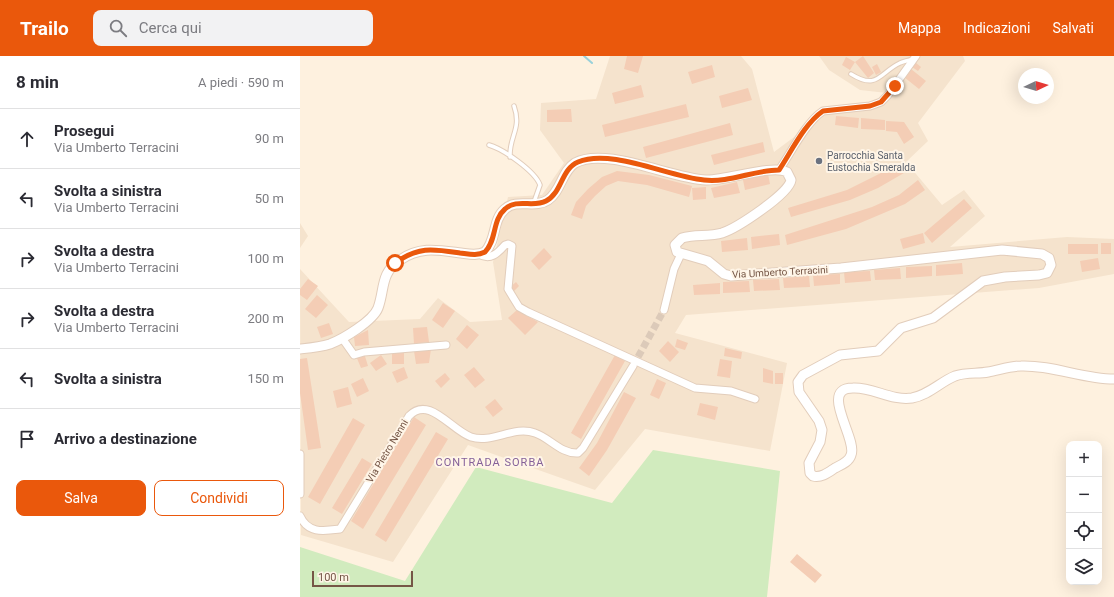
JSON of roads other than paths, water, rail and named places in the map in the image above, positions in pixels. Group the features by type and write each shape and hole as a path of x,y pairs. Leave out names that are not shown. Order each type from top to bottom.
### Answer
{"street":[{"path":"779,170 810,122 817,115 823,111 870,106 881,102 892,90 915,58"},
{"path":"300,348 326,345 342,338 375,313 388,271 404,257 415,252 429,249 479,254 485,252 490,246 497,220 505,209 514,204 542,202 549,199 570,168 579,162 587,160 610,160 706,180 779,170 785,171 790,176 790,183 786,190 732,229 717,234 680,239 675,247 676,251 681,254 674,269 664,310"},
{"path":"479,254 484,257 490,257 505,245 508,244 512,246 508,289 519,307 528,312 695,388 731,391 755,399"},
{"name":"Via Umberto Terracini","path":"681,254 708,261 724,274 735,276 841,268 1002,250 1033,252 1046,256 1051,265 1048,272 1042,275 1005,276 983,281 933,318 901,328 878,351 843,354 803,374 798,382 799,392 819,421 822,430 820,442 808,465 811,475 816,477 824,475 847,461 851,455 852,443 838,402 842,392 849,388 859,388 900,398 910,398 927,393 957,376 1022,366 1059,370 1100,379 1114,379"},
{"path":"342,338 354,355 364,352 446,345"},
{"name":"Via Pietro Nenni","path":"300,516 309,528 318,532 340,529 409,416 417,409 427,409 470,437 482,438 516,432 534,432 568,453 578,453 633,366"},
{"path":"300,454 300,494"}],"lane":[{"path":"851,74 861,80 874,80 881,77 899,63 915,58"},
{"path":"510,157 510,145 517,128 518,121 514,106"},
{"path":"489,145 501,150 534,174 538,179 540,184 534,203"}],"waterway":[{"path":"584,56 592,63"}],"tunnel":[{"path":"633,366 664,310"}],"place":[{"name":"Parrocchia Santa Eustochia Smeralda","path":"819,161"}],"district":[{"name":"CONTRADA SORBA","path":"490,462"}]}
